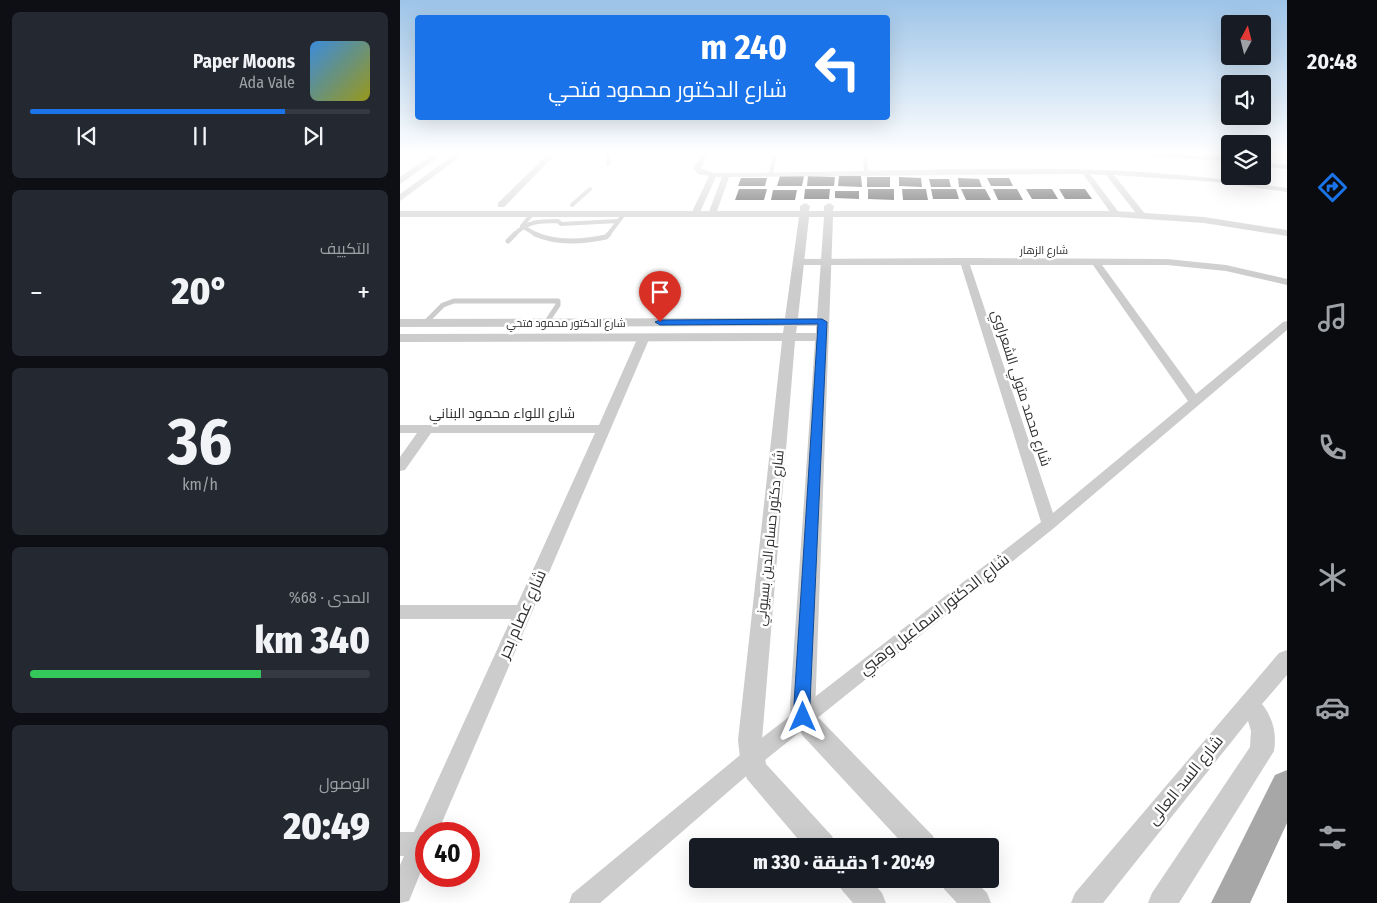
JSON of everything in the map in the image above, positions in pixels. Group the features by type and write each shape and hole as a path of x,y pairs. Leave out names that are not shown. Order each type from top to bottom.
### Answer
{"main road":[{"path":"1230,903 1287,786"}],"street":[{"path":"501,205 513,193"},
{"path":"697,210 704,193"},
{"path":"714,210 720,193"},
{"path":"1101,193 1113,210"},
{"path":"1124,193 1142,215"},
{"path":"400,205 572,205 697,210 1113,210 1142,215 1204,220 1287,233"},
{"path":"1113,210 1135,206 1195,211 1287,224"},
{"path":"400,214 532,214 621,218 697,210"},
{"name":"شارع دكتور حسام الدين بسيوني","path":"804,210 790,330 751,730 752,758 756,771 815,838"},
{"path":"829,210 802,704 803,717 811,728 915,838"},
{"name":"شارع محمد متولي الشعراوي","path":"964,261 1049,524"},
{"path":"1095,261 1194,401"},
{"name":"شارع الزهار","path":"798,262 1095,261 1196,264 1226,268 1287,282"},
{"name":"شارع الدكتور محمود فتحي","path":"400,323 546,323 822,330"},
{"name":"شارع الدكتور اسماعيل وهبي","path":"580,903 752,758 1049,524 1287,324"},
{"name":"شارع الدكتور محمود فتحي","path":"400,338 644,338 790,330"},
{"name":"شارع عصام بحر","path":"400,892 410,844 523,612 644,338"},
{"name":"شارع اللواء محمود البناني","path":"400,429 603,429"},
{"path":"400,467 427,429"},
{"path":"400,612 523,612"},
{"name":"شارع السد العالى","path":"1085,903 1287,659"},
{"path":"1162,903 1262,751 1265,735 1263,727 1259,718 1248,704"},
{"path":"859,888 872,903"},
{"path":"963,888 977,903"}],"lane":[{"path":"572,205 585,193"},
{"path":"508,240 532,214"},
{"path":"522,226 538,236 553,239 582,240 606,237 621,218"},
{"path":"522,226 542,221 558,221 561,224 590,224 621,218"},
{"path":"424,323 443,305 454,301 556,300 558,304 546,323"}],"building":[{"path":"737,193 766,193 764,200 735,200"},
{"path":"772,193 796,193 795,200 771,200"},
{"path":"805,193 830,193 829,199 804,199"},
{"path":"835,193 859,193 859,199 835,198"},
{"path":"868,193 894,193 894,200 868,199"},
{"path":"902,193 927,193 928,200 903,200"},
{"path":"932,193 957,193 959,199 933,199"},
{"path":"963,193 987,193 991,200 966,200"},
{"path":"995,193 1019,193 1023,200 998,200"},
{"path":"1028,193 1054,193 1058,199 1032,199"},
{"path":"1061,193 1088,193 1092,199 1065,199"}],"route":[{"path":"660,322 822,322 802,704 803,717"}]}
